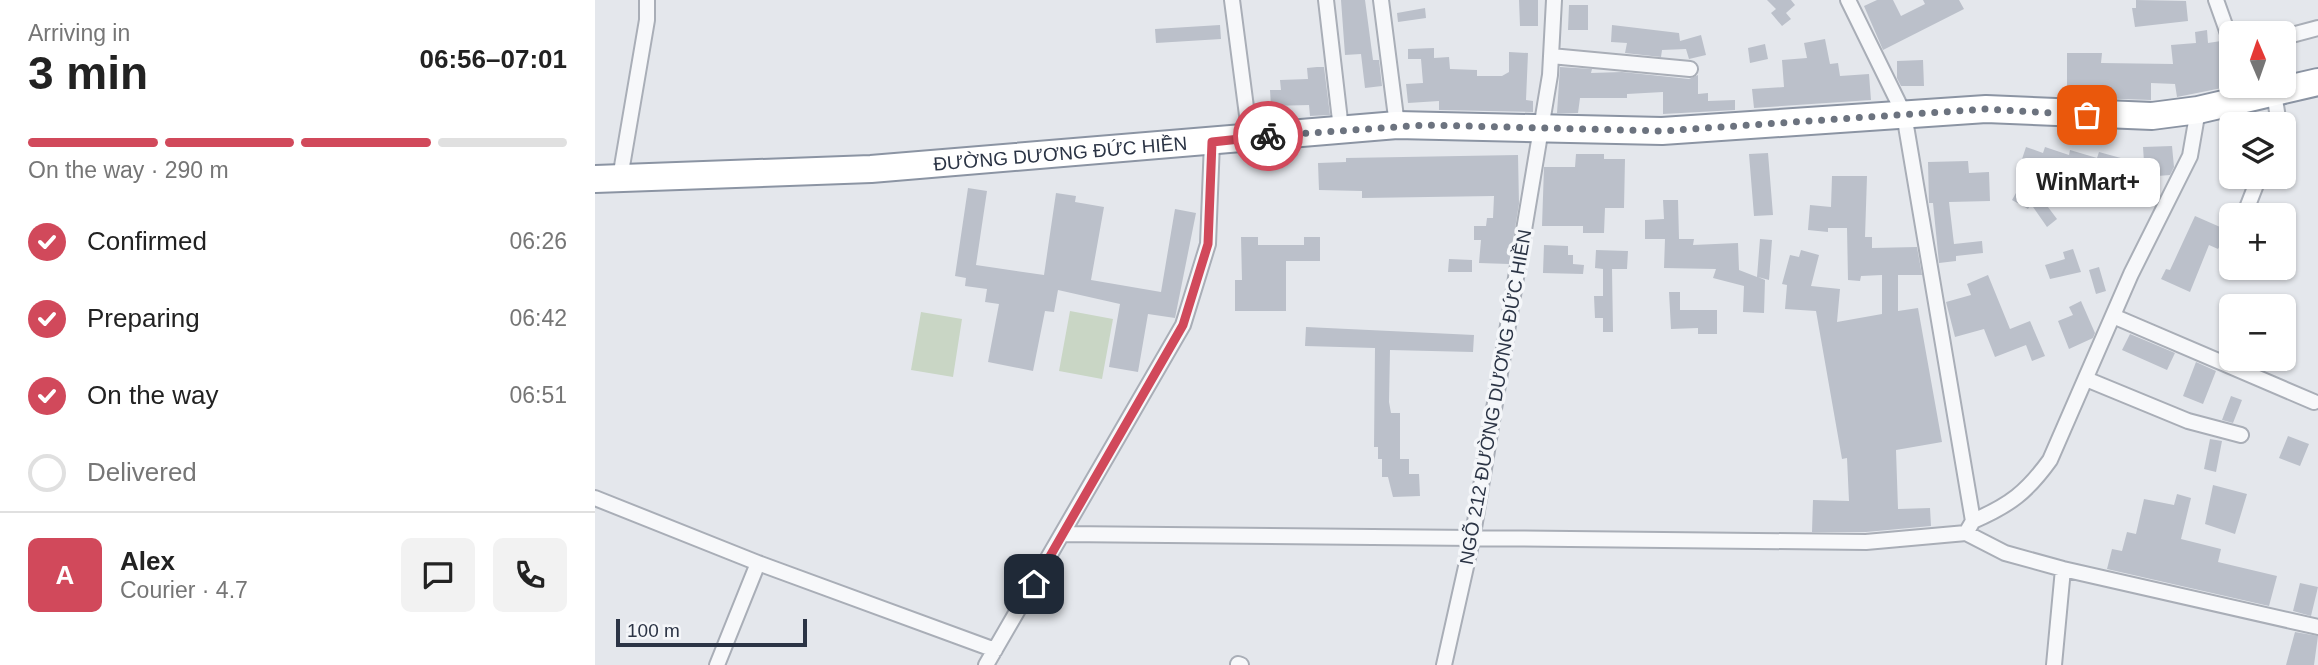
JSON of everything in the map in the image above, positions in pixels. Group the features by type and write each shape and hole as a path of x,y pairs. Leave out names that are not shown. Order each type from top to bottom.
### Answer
{"highway":[{"name":"ĐƯỜNG DƯƠNG ĐỨC HIỀN","path":"2296,86 2318,82"},
{"name":"ĐƯỜNG DƯƠNG ĐỨC HIỀN","path":"608,179 870,169 1397,125 1662,131 1986,109 2065,115 2152,116 2198,110 2237,98"}],"street":[{"path":"608,179 647,20 647,0"},
{"path":"1232,0 1250,138"},
{"path":"1326,0 1341,129"},
{"path":"1381,0 1397,125"},
{"name":"NGÕ 212 ĐƯỜNG DƯƠNG ĐỨC HIỀN","path":"1444,665 1472,540 1551,56 1554,0"},
{"path":"1848,0 1883,65 1904,114 1970,527 2005,553 2063,569 2318,627"},
{"path":"2216,0 2224,21"},
{"path":"2296,33 2318,27"},
{"path":"1551,56 1690,69"},
{"path":"1063,534 1866,542 1970,527 2033,485 2050,460 2113,316 2190,156 2198,110"},
{"path":"986,665 1183,325 1208,244 1212,142"},
{"path":"2113,316 2313,402"},
{"path":"2086,379 2188,421 2241,435"},
{"path":"595,498 995,650"},
{"path":"717,665 758,562"},
{"path":"2054,665 2063,569"}],"green space":[{"path":"1070,311 1113,319 1102,379 1059,371"},
{"path":"921,312 962,319 953,377 911,370"}],"building":[{"path":"1341,0 1365,0 1373,60 1379,60 1382,86 1365,88 1361,54 1345,55"},
{"path":"1519,0 1538,0 1538,26 1520,26"},
{"path":"1767,0 1791,0 1795,5 1786,13 1791,19 1782,26 1771,13 1776,9"},
{"path":"1877,0 1893,0 1901,16 1925,4 1923,0 1959,0 1964,9 1883,50 1864,6"},
{"path":"2136,0 2186,1 2188,21 2135,27 2132,8 2136,8"},
{"path":"1569,5 1588,5 1588,30 1568,30"},
{"path":"1425,8 1426,18 1398,22 1397,13"},
{"path":"1220,25 1221,39 1156,43 1155,29"},
{"path":"1612,25 1679,33 1680,41 1701,35 1706,55 1689,59 1686,49 1662,50 1661,57 1625,53 1627,43 1611,42"},
{"path":"2207,30 2208,43 2219,41 2219,89 2177,97 2175,84 2151,83 2151,100 2067,97 2067,53 2102,53 2101,63 2173,64 2171,45 2196,43 2195,32"},
{"path":"1825,39 1830,64 1838,63 1840,76 1869,74 1871,100 1754,108 1752,89 1784,87 1782,60 1807,58 1804,43"},
{"path":"1765,44 1768,59 1750,63 1748,48"},
{"path":"1434,48 1434,58 1449,57 1450,69 1477,70 1477,76 1502,76 1509,72 1509,52 1528,53 1526,100 1533,101 1533,112 1439,110 1439,101 1408,103 1406,84 1423,83 1421,59 1408,59 1408,49"},
{"path":"1923,60 1924,86 1901,86 1897,78 1897,61"},
{"path":"1324,67 1330,115 1310,116 1309,105 1271,106 1270,90 1281,90 1280,80 1308,79 1307,68"},
{"path":"1560,67 1592,69 1591,73 1622,72 1689,79 1698,75 1698,94 1708,93 1708,101 1735,100 1735,110 1663,114 1663,92 1627,94 1627,98 1580,98 1578,113 1557,113"},
{"path":"2172,146 2174,167 2170,175 2145,177 2143,147"},
{"path":"2026,147 2043,153 2045,147 2069,155 2070,150 2097,158 2099,152 2128,160 2121,185 2082,178 2079,186 2060,180 2053,204 2048,207 2057,219 2047,227 2031,204 2028,209 2012,200 2025,177 2017,174"},
{"path":"1768,153 1773,215 1754,216 1749,154"},
{"path":"1576,154 1604,154 1604,159 1625,159 1624,208 1605,208 1604,233 1583,233 1583,226 1542,226 1544,167 1575,167"},
{"path":"1518,155 1519,204 1509,264 1479,263 1481,240 1474,240 1474,226 1486,226 1487,218 1493,218 1494,196 1362,198 1362,191 1319,190 1318,163 1346,162 1346,158"},
{"path":"1968,161 1969,173 1989,172 1990,201 1949,202 1954,244 1982,241 1983,253 1956,256 1956,261 1939,263 1933,203 1929,203 1928,162"},
{"path":"1832,176 1867,176 1865,237 1872,237 1872,248 1917,247 1922,275 1898,275 1898,311 1918,308 1942,442 1896,450 1898,509 1930,508 1931,526 1866,532 1812,532 1813,500 1849,501 1847,458 1842,459 1816,311 1785,309 1787,285 1782,284 1790,255 1799,257 1801,250 1819,255 1811,286 1840,289 1837,322 1882,314 1882,275 1861,276 1860,281 1848,280 1847,228 1828,228 1828,232 1808,230 1810,205 1831,207"},
{"path":"968,188 987,191 976,265 1044,275 1056,193 1076,196 1075,202 1104,207 1091,280 1161,292 1175,209 1196,213 1175,318 1148,314 1138,372 1109,367 1120,304 1058,290 1054,312 1045,311 1033,371 988,362 999,304 985,302 987,289 965,286 966,278 955,276"},
{"path":"1663,200 1678,200 1679,239 1694,239 1693,245 1738,243 1739,270 1757,277 1760,239 1772,240 1769,280 1758,277 1765,280 1764,313 1743,312 1744,286 1713,278 1716,269 1664,268 1665,239 1645,239 1645,220 1664,219"},
{"path":"2195,216 2219,226 2219,247 2209,245 2190,292 2161,279 2166,269 2170,270"},
{"path":"1241,237 1258,237 1258,245 1304,245 1304,237 1320,237 1320,261 1286,261 1286,311 1235,311 1235,280 1242,280"},
{"path":"1544,245 1568,246 1568,255 1573,255 1573,264 1584,265 1583,274 1543,273"},
{"path":"2073,249 2081,272 2050,279 2045,265 2065,259 2063,252"},
{"path":"1596,250 1628,251 1627,269 1612,269 1613,332 1603,332 1603,318 1595,318 1594,296 1603,296 1603,269 1595,268"},
{"path":"1449,259 1472,260 1472,272 1448,272"},
{"path":"2099,267 2106,291 2096,294 2089,270"},
{"path":"1988,275 2010,329 2030,321 2045,356 2032,361 2026,345 1995,357 1984,329 1955,337 1946,302 1971,295 1967,284"},
{"path":"1669,292 1680,292 1680,310 1717,310 1717,334 1698,334 1698,328 1671,329"},
{"path":"2081,301 2095,333 2093,338 2069,349 2058,321 2073,315 2069,307"},
{"path":"1306,327 1474,335 1473,352 1390,350 1389,402 1391,413 1400,413 1400,459 1409,459 1409,474 1419,474 1420,496 1393,497 1388,477 1382,477 1382,459 1378,459 1378,447 1374,447 1375,348 1305,346"},
{"path":"2130,334 2175,353 2167,370 2122,350"},
{"path":"2196,362 2216,371 2203,404 2183,396"},
{"path":"2231,396 2242,400 2233,423 2222,420"},
{"path":"2288,436 2309,444 2300,466 2279,458"},
{"path":"2210,439 2222,441 2216,472 2204,469"},
{"path":"2213,485 2247,494 2235,534 2205,524"},
{"path":"2177,494 2191,498 2181,539 2221,549 2218,562 2277,576 2269,606 2107,569 2112,549 2122,551 2127,532 2136,534 2144,499 2174,505"},
{"path":"2300,583 2318,587 2311,616 2293,611"},
{"path":"2295,632 2318,636 2314,665 2286,665"}],"way so far":[{"path":"1268,136 1362,127 1426,125 1662,131 1986,109 2087,115"}],"place":[{"name":"WinMart+","path":"2087,115"}],"route":[{"path":"1034,584 1183,325 1208,244 1212,142 1268,136"}]}
